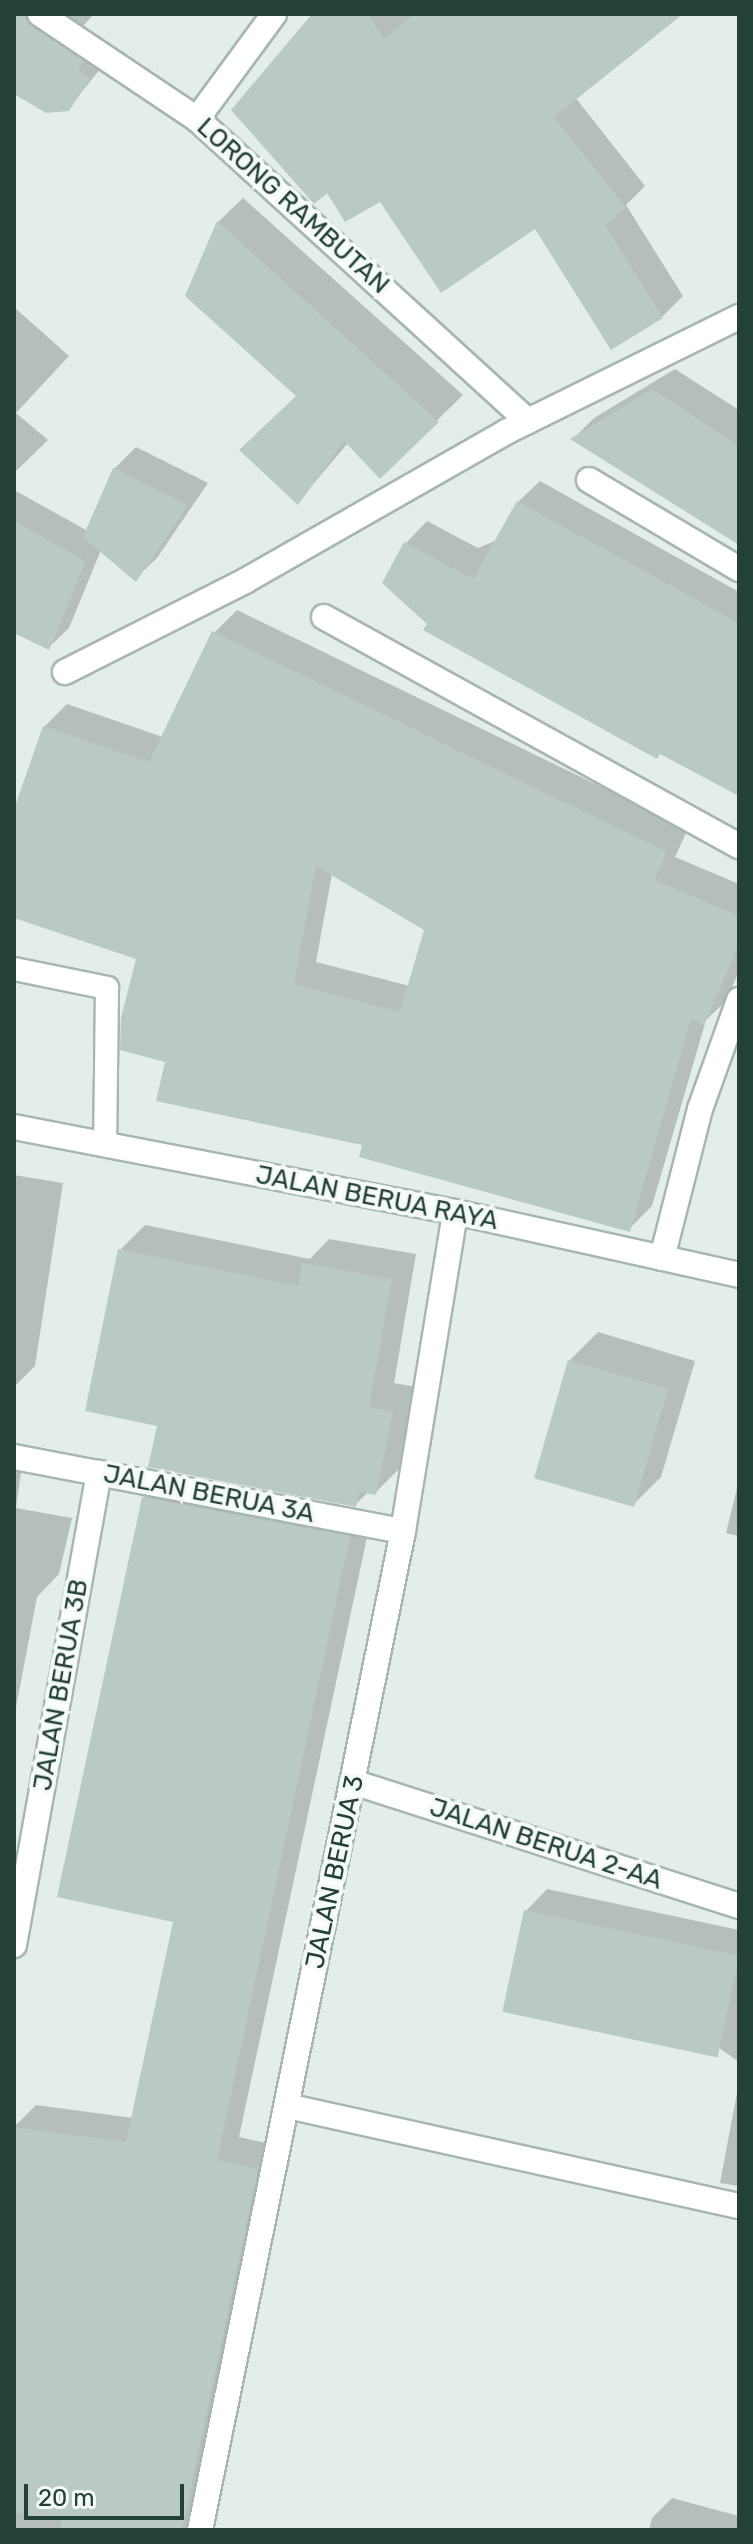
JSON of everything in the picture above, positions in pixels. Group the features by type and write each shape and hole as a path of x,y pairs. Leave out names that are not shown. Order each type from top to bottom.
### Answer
{"street":[{"name":"LORONG RAMBUTAN","path":"40,14 197,119 528,421"},
{"path":"197,119 274,14"},
{"path":"65,672 245,581 528,421 739,317"},
{"path":"589,480 739,569"},
{"path":"324,617 739,846"},
{"path":"662,1258 700,1109 739,1000"},
{"name":"JALAN BERUA RAYA","path":"14,1127 455,1212 739,1275"},
{"name":"JALAN BERUA 3","path":"200,2530 403,1531 455,1212"},
{"name":"JALAN BERUA 3A","path":"14,1457 403,1531"},
{"name":"JALAN BERUA 3B","path":"14,1945 99,1473"},
{"name":"JALAN BERUA 2-AA","path":"353,1782 739,1906"},
{"path":"287,2106 739,2206"}],"lane":[{"path":"14,969 107,988 105,1145"}],"building":[{"path":"14,14 26,16 32,26 84,61 78,70 90,79 69,111 46,113 14,94"},
{"path":"312,14 368,14 384,39 414,14 683,14 554,117 626,208 605,225 663,318 611,350 535,229 441,293 380,202 345,222 327,193 314,204 231,110"},
{"path":"217,221 439,422 380,479 344,441 298,505 239,450 296,396 185,296"},
{"path":"652,389 739,446 739,545 570,439"},
{"path":"113,468 188,505 136,582 83,537"},
{"path":"517,501 739,623 739,796 660,754 657,759 423,630 427,624 382,583 404,542 473,579"},
{"path":"14,521 86,561 49,650 14,633"},
{"path":"212,631 667,852 654,880 739,916 739,945 704,1025 691,1019 630,1232 359,1157 362,1145 156,1101 165,1062 120,1050 121,1018 136,959 14,918 14,809 43,726 149,762","holes":["316,866 424,930 400,1012 294,984"]},
{"path":"118,1249 298,1286 302,1263 392,1279 369,1407 393,1412 376,1495 359,1492 356,1507 148,1467 157,1426 85,1411"},
{"path":"568,1360 668,1389 634,1507 534,1478"},
{"path":"142,1497 350,1536 217,2160 258,2169 182,2530 60,2530 62,2521 14,2512 14,2127 126,2142 173,1922 57,1897"},
{"path":"524,1910 739,1956 718,2057 502,2012"}]}
